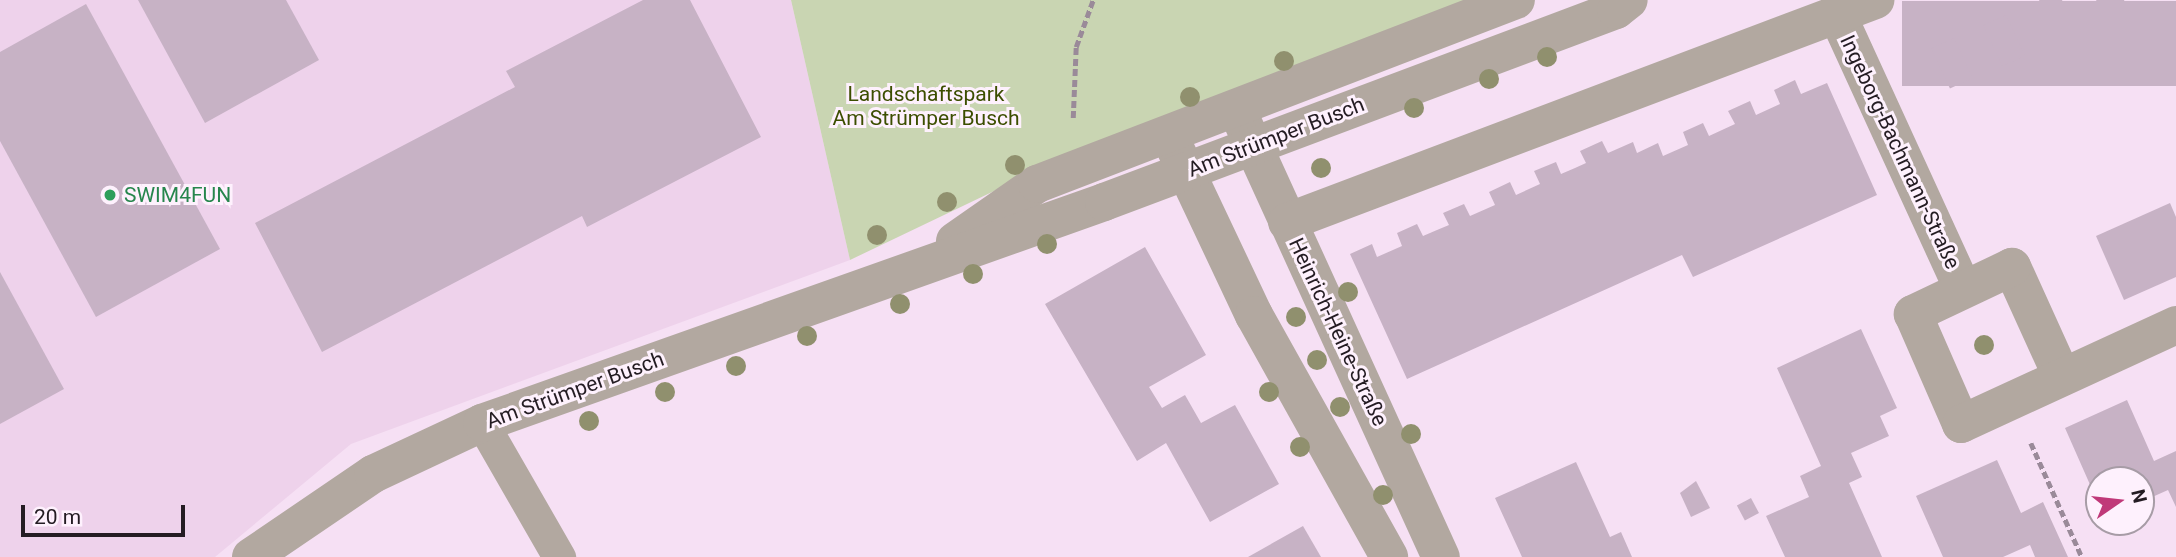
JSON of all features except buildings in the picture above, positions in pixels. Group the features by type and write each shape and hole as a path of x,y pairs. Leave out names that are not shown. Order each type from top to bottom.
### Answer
{"street":[{"name":"Am Strümper Busch","path":"919,266 1037,184 1516,0"},
{"name":"Am Strümper Busch","path":"251,557 373,474 482,423 1185,172 1616,10 1629,0"},
{"path":"1287,222 1875,0"},
{"name":"Ingeborg-Bachmann-Straße","path":"1837,14 1963,289"},
{"name":"Heinrich-Heine-Straße","path":"1236,107 1441,557"},
{"path":"1169,133 1254,315 1388,557"},
{"name":"Ingeborg-Bachmann-Straße","path":"2062,377 2012,267 1913,314 1961,424 2176,324"}],"lane":[{"path":"482,423 559,557"}],"path":[{"path":"2012,400 2082,557"}],"shaded area":[{"path":"0,0 791,0 850,260 351,444 215,557 0,557"}],"green space":[{"name":"Landschaftspark Am Strümper Busch","path":"791,0 1467,0 1013,182 850,260"}],"place":[{"name":"SWIM4FUN","path":"110,195"}]}
